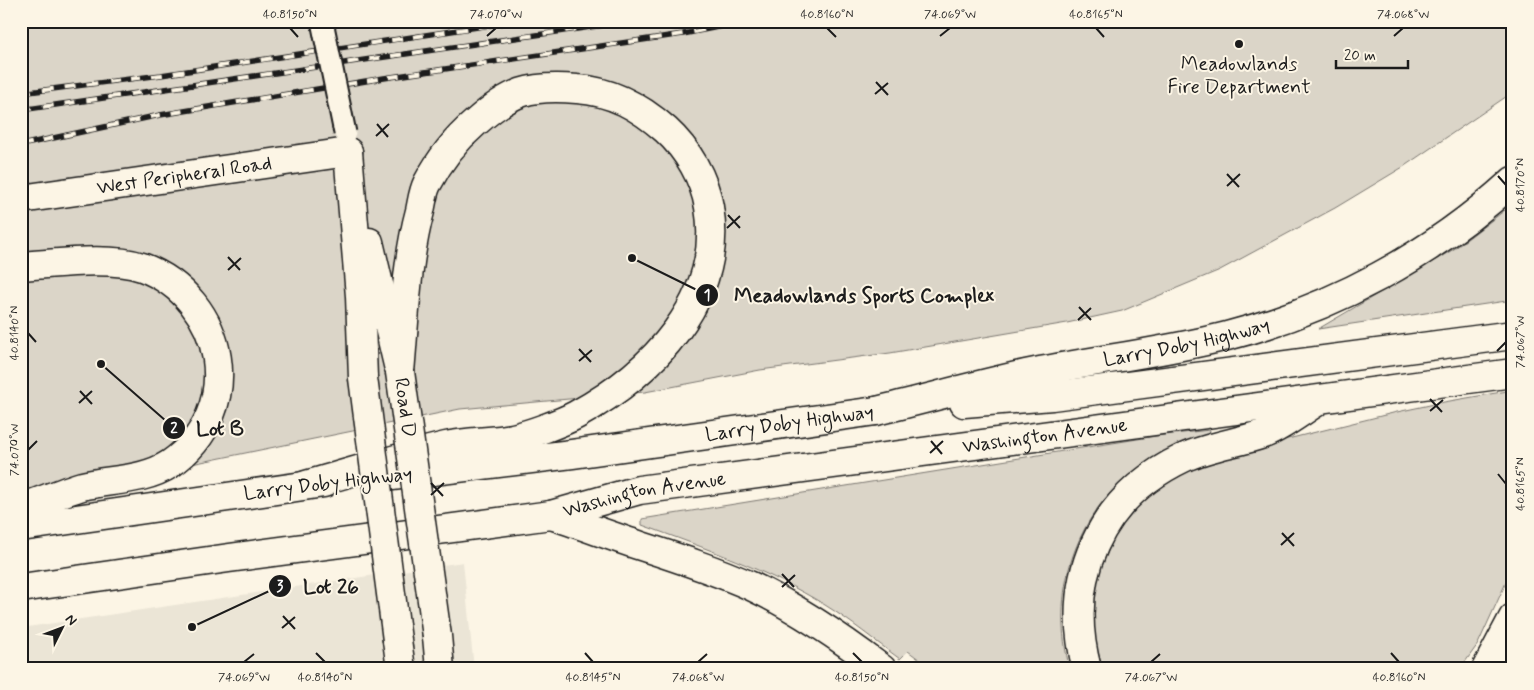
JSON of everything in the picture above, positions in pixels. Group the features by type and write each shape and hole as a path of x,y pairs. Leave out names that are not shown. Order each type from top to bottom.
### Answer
{"main road":[{"path":"306,485 449,445 515,438 574,416 626,382 647,365 664,347 688,313 703,284 708,266 711,232 708,200 702,182 685,150 673,136 646,113 611,94 594,90 556,87 523,90 494,106 446,152 426,187 413,235 400,372"},
{"name":"West Peripheral Road","path":"21,199 346,142"},
{"name":"Road D","path":"346,142 400,372 440,669"},
{"path":"346,142 360,296 363,378 401,669"},
{"name":"Larry Doby Highway","path":"21,528 306,485 451,470 876,411 1027,374 1211,340 1298,313 1369,283 1408,261 1468,219 1513,181"},
{"path":"21,266 111,261 141,267 155,273 182,292 194,305 212,338 217,354 219,372 218,390 207,423 189,447 168,465 126,479 82,486 21,508"},
{"name":"Washington Avenue","path":"876,411 1052,396 1513,335"},
{"name":"Washington Avenue","path":"551,515 639,490 1513,373"},
{"path":"1087,669 1080,638 1079,620 1082,582 1087,564 1101,531 1121,502 1150,477 1185,457 1221,445 1265,434 1324,398"},
{"path":"21,588 209,560 551,515 679,557 752,587 828,631 882,669"},
{"path":"1486,669 1513,618"}],"street":[{"name":"Road D","path":"322,21 346,142"}],"shaded area":[{"path":"21,21 1513,21 1513,92 1403,167 1335,208 1220,270 1122,311 1067,323 890,353 760,370 645,392 460,409 21,499"},
{"path":"1513,204 1513,300 1318,329 1454,249"},
{"path":"1513,390 1513,567 1478,644 1460,669 1102,669 1094,635 1094,603 1098,574 1114,537 1128,516 1151,491 1185,469 1223,455 1397,412"},
{"path":"1210,430 1209,436 1162,453 1137,469 1115,488 1097,509 1083,533 1072,558 1065,586 1063,613 1064,641 1070,669 932,669 908,651 900,659 844,618 803,592 736,560 642,525 642,519 1156,436"},
{"path":"463,562 474,669 21,669 21,628"}],"railway":[{"path":"21,93 161,75 518,21"},
{"path":"21,110 632,21"},
{"path":"21,145 160,115 384,78 683,34 748,21"}],"place":[{"name":"Meadowlands Fire Department","path":"1239,44"},
{"name":"Meadowlands Sports Complex","path":"632,258"},
{"name":"Lot B","path":"101,364"},
{"name":"Lot 26","path":"192,627"}]}
